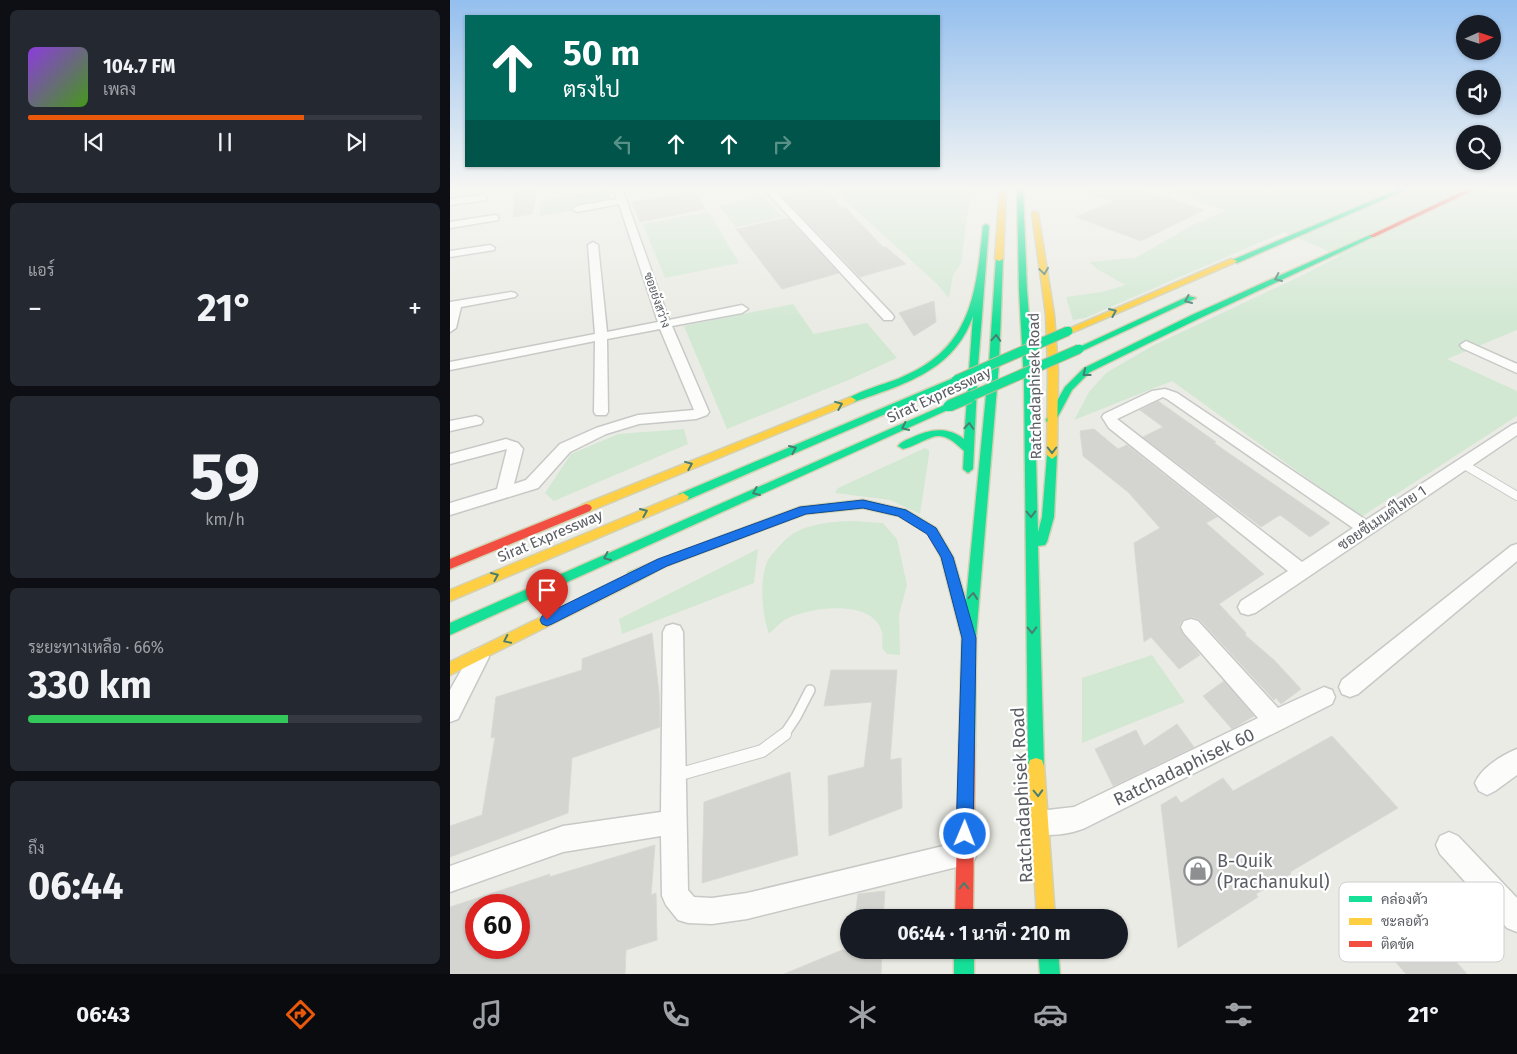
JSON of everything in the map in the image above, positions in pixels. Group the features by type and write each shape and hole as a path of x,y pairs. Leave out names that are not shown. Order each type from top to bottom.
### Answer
{"main road":[{"path":"979,526 970,488 968,449 985,233"},
{"path":"964,909 969,638 1000,289 1002,233"},
{"name":"Ratchadaphisek Road","path":"1026,233 1023,290 1029,382 1031,582 1039,823 1045,909"},
{"name":"Ratchadaphisek Road","path":"1031,582 1048,517 1052,477 1051,420 1053,368 1050,315 1036,233"},
{"name":"Sirat Expressway","path":"450,596 1300,233"},
{"path":"1051,420 1068,389 1087,370 1197,316 1376,233"},
{"path":"450,564 920,372 946,356 962,334 980,283"},
{"name":"Sirat Expressway","path":"450,629 552,581 835,459 1205,292"},
{"path":"894,450 929,434 941,433 949,433 956,437 968,449"},
{"path":"662,563 804,510 863,504 902,513 932,531 947,557 969,638"},
{"path":"450,669 662,563 729,525"},
{"path":"964,959 964,974"},
{"path":"1049,959 1050,974"}],"street":[{"name":"ซอยยังสว่าง","path":"504,492 532,484 565,448 601,432 638,420 696,415 702,412 664,323 633,233"},
{"path":"810,233 888,317"},
{"path":"593,245 601,336 601,412"},
{"path":"450,254 490,248"},
{"path":"450,328 453,306 511,295"},
{"path":"450,366 742,309"},
{"path":"1466,345 1517,369"},
{"path":"1302,572 1114,425 1109,417 1157,394 1165,393 1172,396 1366,528"},
{"path":"450,426 476,421"},
{"name":"ซอยซีเมนต์ไทย 1","path":"1248,608 1517,428"},
{"path":"450,459 506,444 513,446 515,449 504,492 450,508"},
{"path":"1350,687 1517,551"},
{"path":"1191,627 1276,722"},
{"path":"673,632 672,822 675,896 688,910 712,911 747,906 964,854"},
{"path":"450,712 481,652"},
{"name":"Ratchadaphisek 60","path":"1039,823 1076,819 1324,697"},
{"path":"1487,783 1517,760"},
{"path":"450,879 563,839 672,822"},
{"path":"1450,845 1484,882"},
{"path":"1504,904 1517,918"}],"lane":[{"path":"1464,464 1517,496"},
{"path":"673,776 762,751 775,745 786,736 810,690"}],"green space":[{"path":"647,233 722,233 739,263 665,278"},
{"path":"882,233 965,233 961,264 953,275 949,298 937,284"},
{"path":"1178,233 1281,233 1085,318 1073,320 1066,297 1102,292 1125,285 1097,269 1089,262 1135,258"},
{"path":"1287,233 1517,233 1517,330 1447,359 1517,391 1517,416 1361,517 1172,381 1074,420 1089,392 1106,373 1152,346 1301,276 1339,256"},
{"path":"793,304 814,334 867,323 897,358 851,379 727,429 684,326"},
{"path":"684,429 688,444 554,501 545,493 571,454 618,434"},
{"path":"925,448 929,450 929,455 920,514 890,500 835,493 838,488"},
{"path":"853,521 883,523 897,539 907,585 899,615 900,655 887,654 882,648 882,633 877,622 867,614 853,610 838,608 822,609 793,616 783,621 769,634 763,608 762,588 767,562 771,556 781,544 796,532 812,526"},
{"path":"758,549 754,583 622,634 619,619"},
{"path":"1152,655 1185,702 1082,743 1082,678"}],"building":[{"path":"739,233 802,233 839,273 782,289"},
{"path":"818,233 870,233 883,247 886,247 906,264 860,277"},
{"path":"1121,233 1156,233 1141,241"},
{"path":"934,301 936,322 914,336 899,313"},
{"path":"1158,401 1216,442 1214,443 1330,523 1310,537 1280,515 1261,527 1143,437 1163,427 1140,410"},
{"path":"1094,429 1118,449 1127,445 1217,517 1206,523 1264,574 1219,604 1246,633 1245,635 1274,660 1301,689 1281,704 1276,698 1274,700 1199,619 1192,617 1183,619 1179,626 1200,655 1179,669 1151,637 1144,642 1134,543 1160,528 1128,492 1083,456 1080,431"},
{"path":"652,633 659,693 660,727 572,758 568,813 450,857 450,826 482,815 495,737 491,738 496,697 582,670 582,659"},
{"path":"831,670 897,670 890,760 901,758 902,808 829,836 828,776 864,767 872,702 824,706"},
{"path":"1224,681 1254,716 1232,729 1203,696"},
{"path":"1177,724 1194,747 1113,786 1095,749 1136,730 1144,746"},
{"path":"1332,736 1398,808 1290,872 1291,874 1256,894 1258,897 1178,948 1161,805 1176,796 1181,803 1223,778 1233,791"},
{"path":"790,772 798,855 702,883 704,802"},
{"path":"655,845 651,895 656,893 657,940 626,950 625,974 450,974 450,907 465,902 465,959 530,959 530,894 489,894 550,874 549,877"},
{"path":"885,891 884,909 856,909 858,894"},
{"path":"840,951 840,959 882,959 881,974 784,974"},
{"path":"1396,962 1456,962 1467,974 1406,974"}],"traffic: fast":[{"path":"968,469 973,366 985,233"},
{"path":"1021,233 1029,382 1036,766"},
{"path":"1234,261 1299,233"},
{"path":"1051,420 1068,389 1087,370 1197,316 1372,236"},
{"path":"967,745 969,638 994,364 999,259"},
{"path":"851,400 913,376 941,359 953,348 962,334 980,283"},
{"path":"1079,349 1192,298"},
{"path":"956,380 1068,331"},
{"path":"949,406 1079,349"},
{"path":"683,497 956,380"},
{"path":"450,629 949,406"},
{"path":"903,446 937,432 952,436 968,449"},
{"path":"1041,542 1048,517 1052,455"},
{"path":"633,577 662,563 804,510 863,504 902,513 932,531 947,557 969,638"},
{"path":"964,959 964,974"},
{"path":"1049,959 1050,974"}],"traffic: slow":[{"path":"999,259 1000,233"},
{"path":"1038,233 1050,315 1053,368 1052,455"},
{"path":"1068,331 1234,261"},
{"path":"586,508 851,400"},
{"path":"450,596 683,497"},
{"path":"450,669 633,577"},
{"path":"1036,766 1045,909"}],"traffic: jam":[{"path":"1372,236 1377,233"},
{"path":"450,564 586,508"},
{"path":"964,909 967,745"}],"place":[{"name":"B-Quik (Prachanukul)","path":"1198,871"}],"route":[{"path":"547,620 662,563 804,510 863,504 902,513 932,531 947,557 969,638 965,834"}]}
